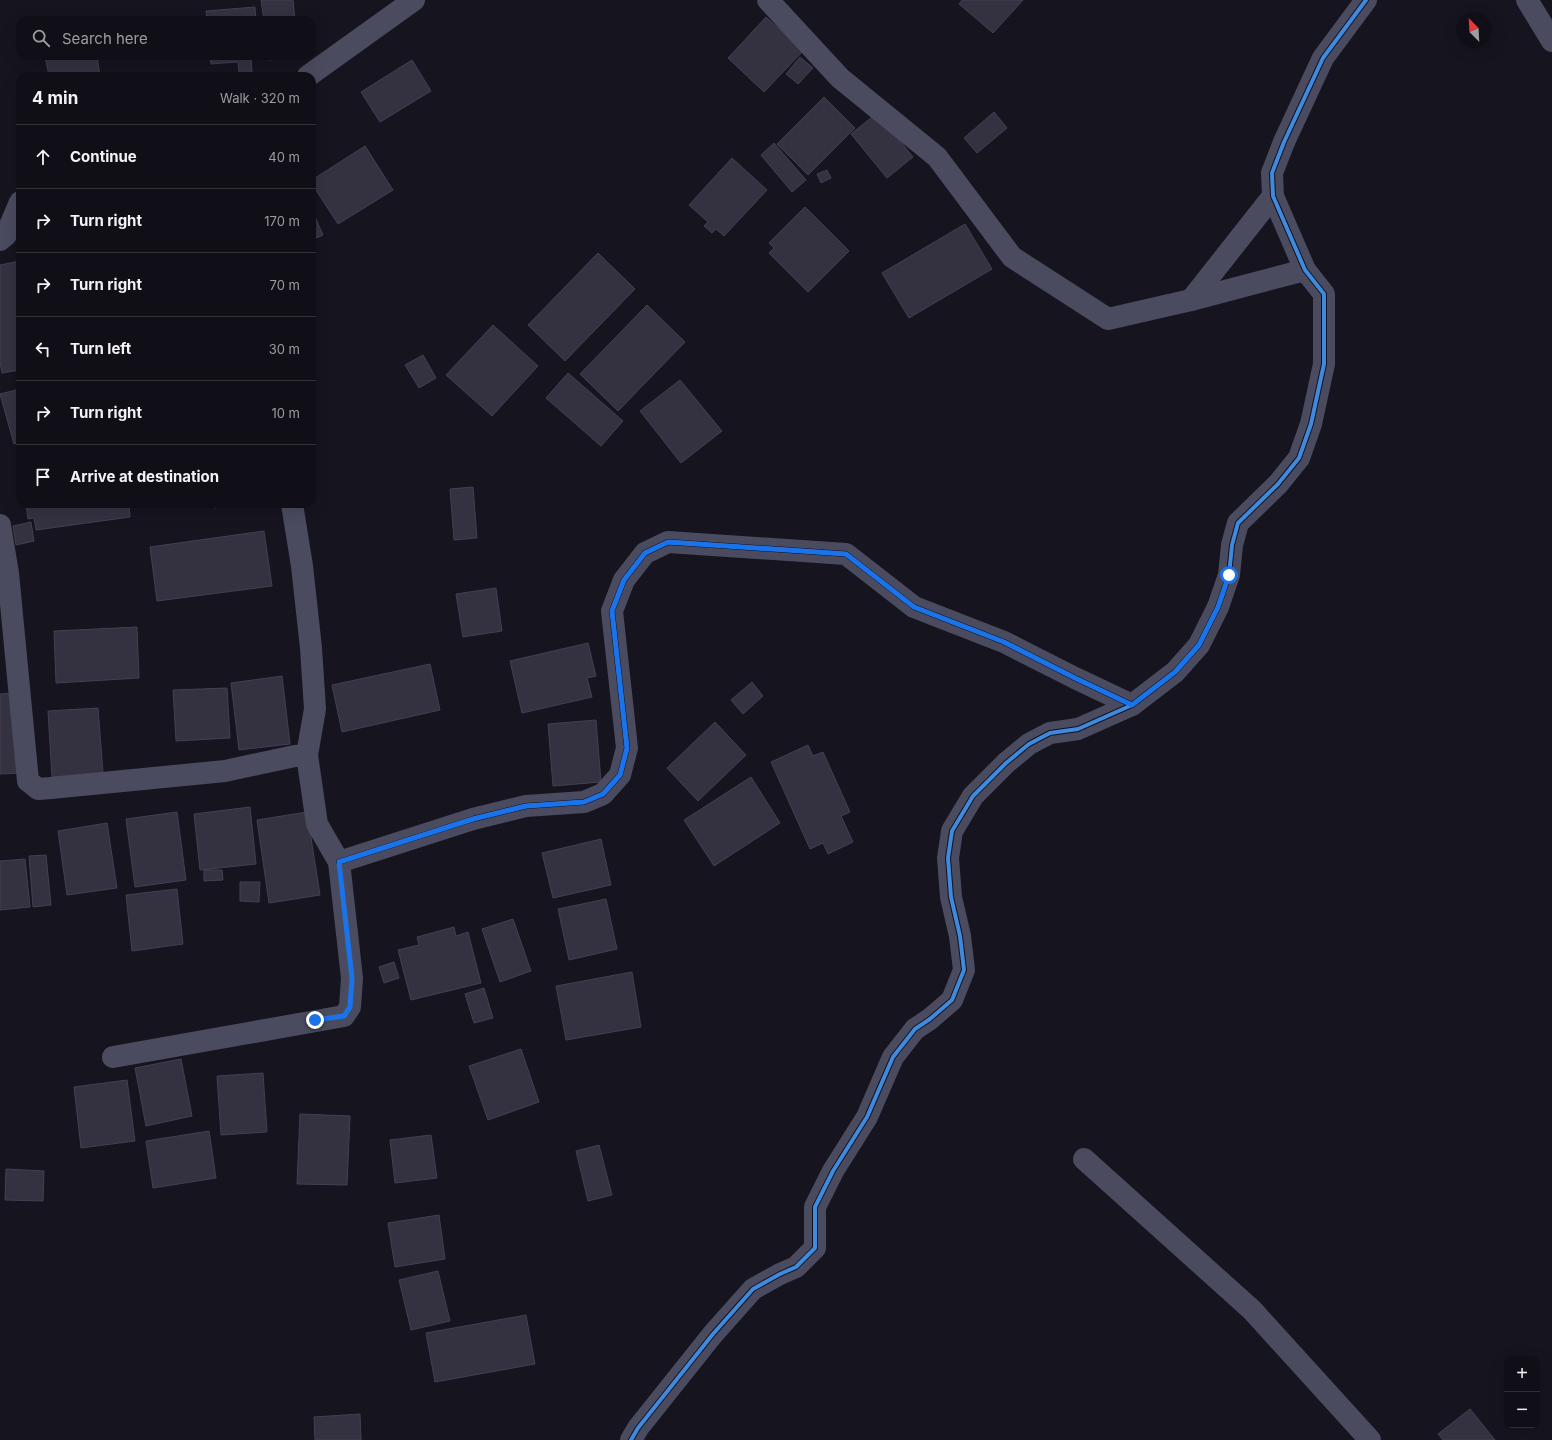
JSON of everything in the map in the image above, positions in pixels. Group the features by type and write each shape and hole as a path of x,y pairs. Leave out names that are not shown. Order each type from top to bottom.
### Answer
{"street":[{"path":"314,72 414,0"},
{"path":"768,0 840,78 937,157 1012,256 1108,319 1191,300 1305,270"},
{"path":"631,1440 638,1428 713,1334 754,1290 780,1274 796,1267 815,1248 815,1207 833,1171 867,1117 893,1057 915,1029 930,1019 952,1000 964,970 960,936 951,897 948,858 952,831 973,796 1006,763 1029,744 1050,733 1078,729 1132,705 1175,672 1199,645 1218,607 1229,575 1232,545 1238,524 1278,484 1299,458 1311,424 1324,364 1324,294 1305,270 1273,196 1272,173 1281,148 1323,58 1366,0"},
{"path":"1527,0 1552,41"},
{"path":"1191,300 1273,196"},
{"path":"0,240 6,235 16,211"},
{"path":"113,1057 344,1016 350,1007 352,978 339,862 317,824 307,755 315,709 311,648 302,566 293,508"},
{"path":"0,525 8,573 28,781 38,789 225,771 295,756 307,755"},
{"path":"339,862 473,819 526,806 584,802 603,794 620,775 627,748 612,611 624,580 645,553 668,542 846,554 914,607 1004,642 1132,705"},
{"path":"1084,1159 1252,1310 1370,1440"}],"building":[{"path":"261,0 293,0 295,16 263,16"},
{"path":"962,0 1023,0 993,33 959,4"},
{"path":"255,7 256,16 207,16 206,11"},
{"path":"766,17 803,51 764,92 728,58"},
{"path":"800,57 813,68 798,84 786,74"},
{"path":"46,60 98,60 99,72 48,72"},
{"path":"210,60 251,60 252,72 239,72 238,62 211,64"},
{"path":"412,60 431,91 380,122 361,92"},
{"path":"824,97 855,128 808,175 777,144"},
{"path":"994,112 1007,128 977,153 964,138"},
{"path":"877,113 913,157 887,178 851,134"},
{"path":"774,143 806,180 792,192 761,155"},
{"path":"365,146 393,190 338,224 316,190 316,177"},
{"path":"732,158 767,190 724,236 716,229 712,233 704,226 708,222 689,205"},
{"path":"827,170 831,178 821,183 817,174"},
{"path":"805,207 849,251 808,292 769,253 774,248 769,243"},
{"path":"316,219 323,235 316,238"},
{"path":"965,224 992,269 909,318 882,273"},
{"path":"598,253 635,289 565,361 528,325"},
{"path":"16,262 16,371 2,373 0,362 0,265"},
{"path":"647,305 685,342 618,411 580,374"},
{"path":"493,325 538,366 492,416 446,375"},
{"path":"423,355 436,378 419,388 405,365"},
{"path":"568,373 623,421 601,446 546,398"},
{"path":"680,380 722,431 681,463 640,411"},
{"path":"16,390 16,443 14,444 0,394"},
{"path":"473,487 477,538 454,540 450,489"},
{"path":"27,508 129,508 130,517 36,530 34,518 28,519"},
{"path":"31,522 34,541 16,545 13,526"},
{"path":"264,531 272,586 157,601 150,547"},
{"path":"496,588 502,631 463,637 456,594"},
{"path":"137,627 139,678 56,683 54,631"},
{"path":"588,643 596,676 587,678 592,697 522,713 510,661"},
{"path":"430,664 440,710 342,732 332,685"},
{"path":"282,676 290,744 239,750 231,683"},
{"path":"752,682 763,696 743,714 731,700"},
{"path":"227,688 230,738 176,741 173,690"},
{"path":"14,693 20,773 0,774 0,694"},
{"path":"98,708 103,773 52,777 48,711"},
{"path":"596,720 601,782 553,786 548,724"},
{"path":"715,722 746,755 698,801 667,768"},
{"path":"808,745 813,756 823,752 850,812 841,816 853,842 828,854 823,843 810,849 771,762"},
{"path":"751,777 780,823 714,866 684,820"},
{"path":"250,807 256,864 200,870 194,814"},
{"path":"177,812 186,880 135,887 126,819"},
{"path":"307,812 320,895 269,903 257,820"},
{"path":"107,823 117,888 67,895 58,831"},
{"path":"601,839 611,885 553,898 542,853"},
{"path":"46,855 51,905 33,907 29,856"},
{"path":"25,859 30,907 0,910 0,861"},
{"path":"204,870 222,870 223,880 204,881"},
{"path":"240,882 260,882 259,902 240,901"},
{"path":"177,889 183,944 132,951 126,895"},
{"path":"606,899 617,949 569,960 558,909"},
{"path":"513,919 531,971 500,982 482,929"},
{"path":"454,927 456,936 468,932 481,983 411,1000 398,950 419,945 417,937"},
{"path":"394,962 399,978 384,983 379,967"},
{"path":"632,972 641,1027 566,1040 556,986"},
{"path":"484,988 493,1018 474,1023 465,994"},
{"path":"521,1049 539,1102 488,1120 469,1066"},
{"path":"181,1059 192,1116 146,1126 135,1068"},
{"path":"263,1073 267,1132 221,1135 217,1076"},
{"path":"127,1080 135,1141 81,1148 74,1087"},
{"path":"300,1114 350,1116 347,1185 297,1184"},
{"path":"209,1131 216,1178 153,1188 146,1141"},
{"path":"431,1135 437,1178 395,1183 390,1140"},
{"path":"599,1145 612,1195 588,1201 576,1151"},
{"path":"6,1169 44,1171 43,1201 5,1200"},
{"path":"439,1215 445,1259 395,1267 388,1223"},
{"path":"438,1271 450,1321 411,1330 399,1280"},
{"path":"526,1315 535,1364 435,1382 426,1333"},
{"path":"1470,1409 1495,1440 1443,1440 1438,1434"},
{"path":"360,1414 361,1440 315,1440 314,1417"}],"cycle path":[{"path":"631,1440 638,1428 713,1334 753,1289 796,1267 815,1248 815,1207 833,1171 867,1117 893,1057 915,1029 930,1019 952,1000 964,970 960,936 951,897 948,858 952,831 973,796 1006,763 1029,744 1050,733 1078,729 1132,705 1175,672 1199,645 1218,607 1229,575 1232,545 1238,523 1278,484 1299,458 1311,424 1324,364 1324,294 1305,270 1273,196 1272,173 1284,142 1323,58 1366,0"},
{"path":"339,862 473,819 526,806 584,802 603,794 620,775 627,748 612,611 624,580 645,553 668,542 846,554 914,607 1004,642 1132,705"}],"route":[{"path":"315,1020 344,1016 350,1007 352,978 339,862 473,819 526,806 584,802 603,794 620,775 627,748 612,611 624,580 645,553 668,542 846,554 914,607 1004,642 1132,705 1175,672 1199,645 1218,607 1229,575"}]}
